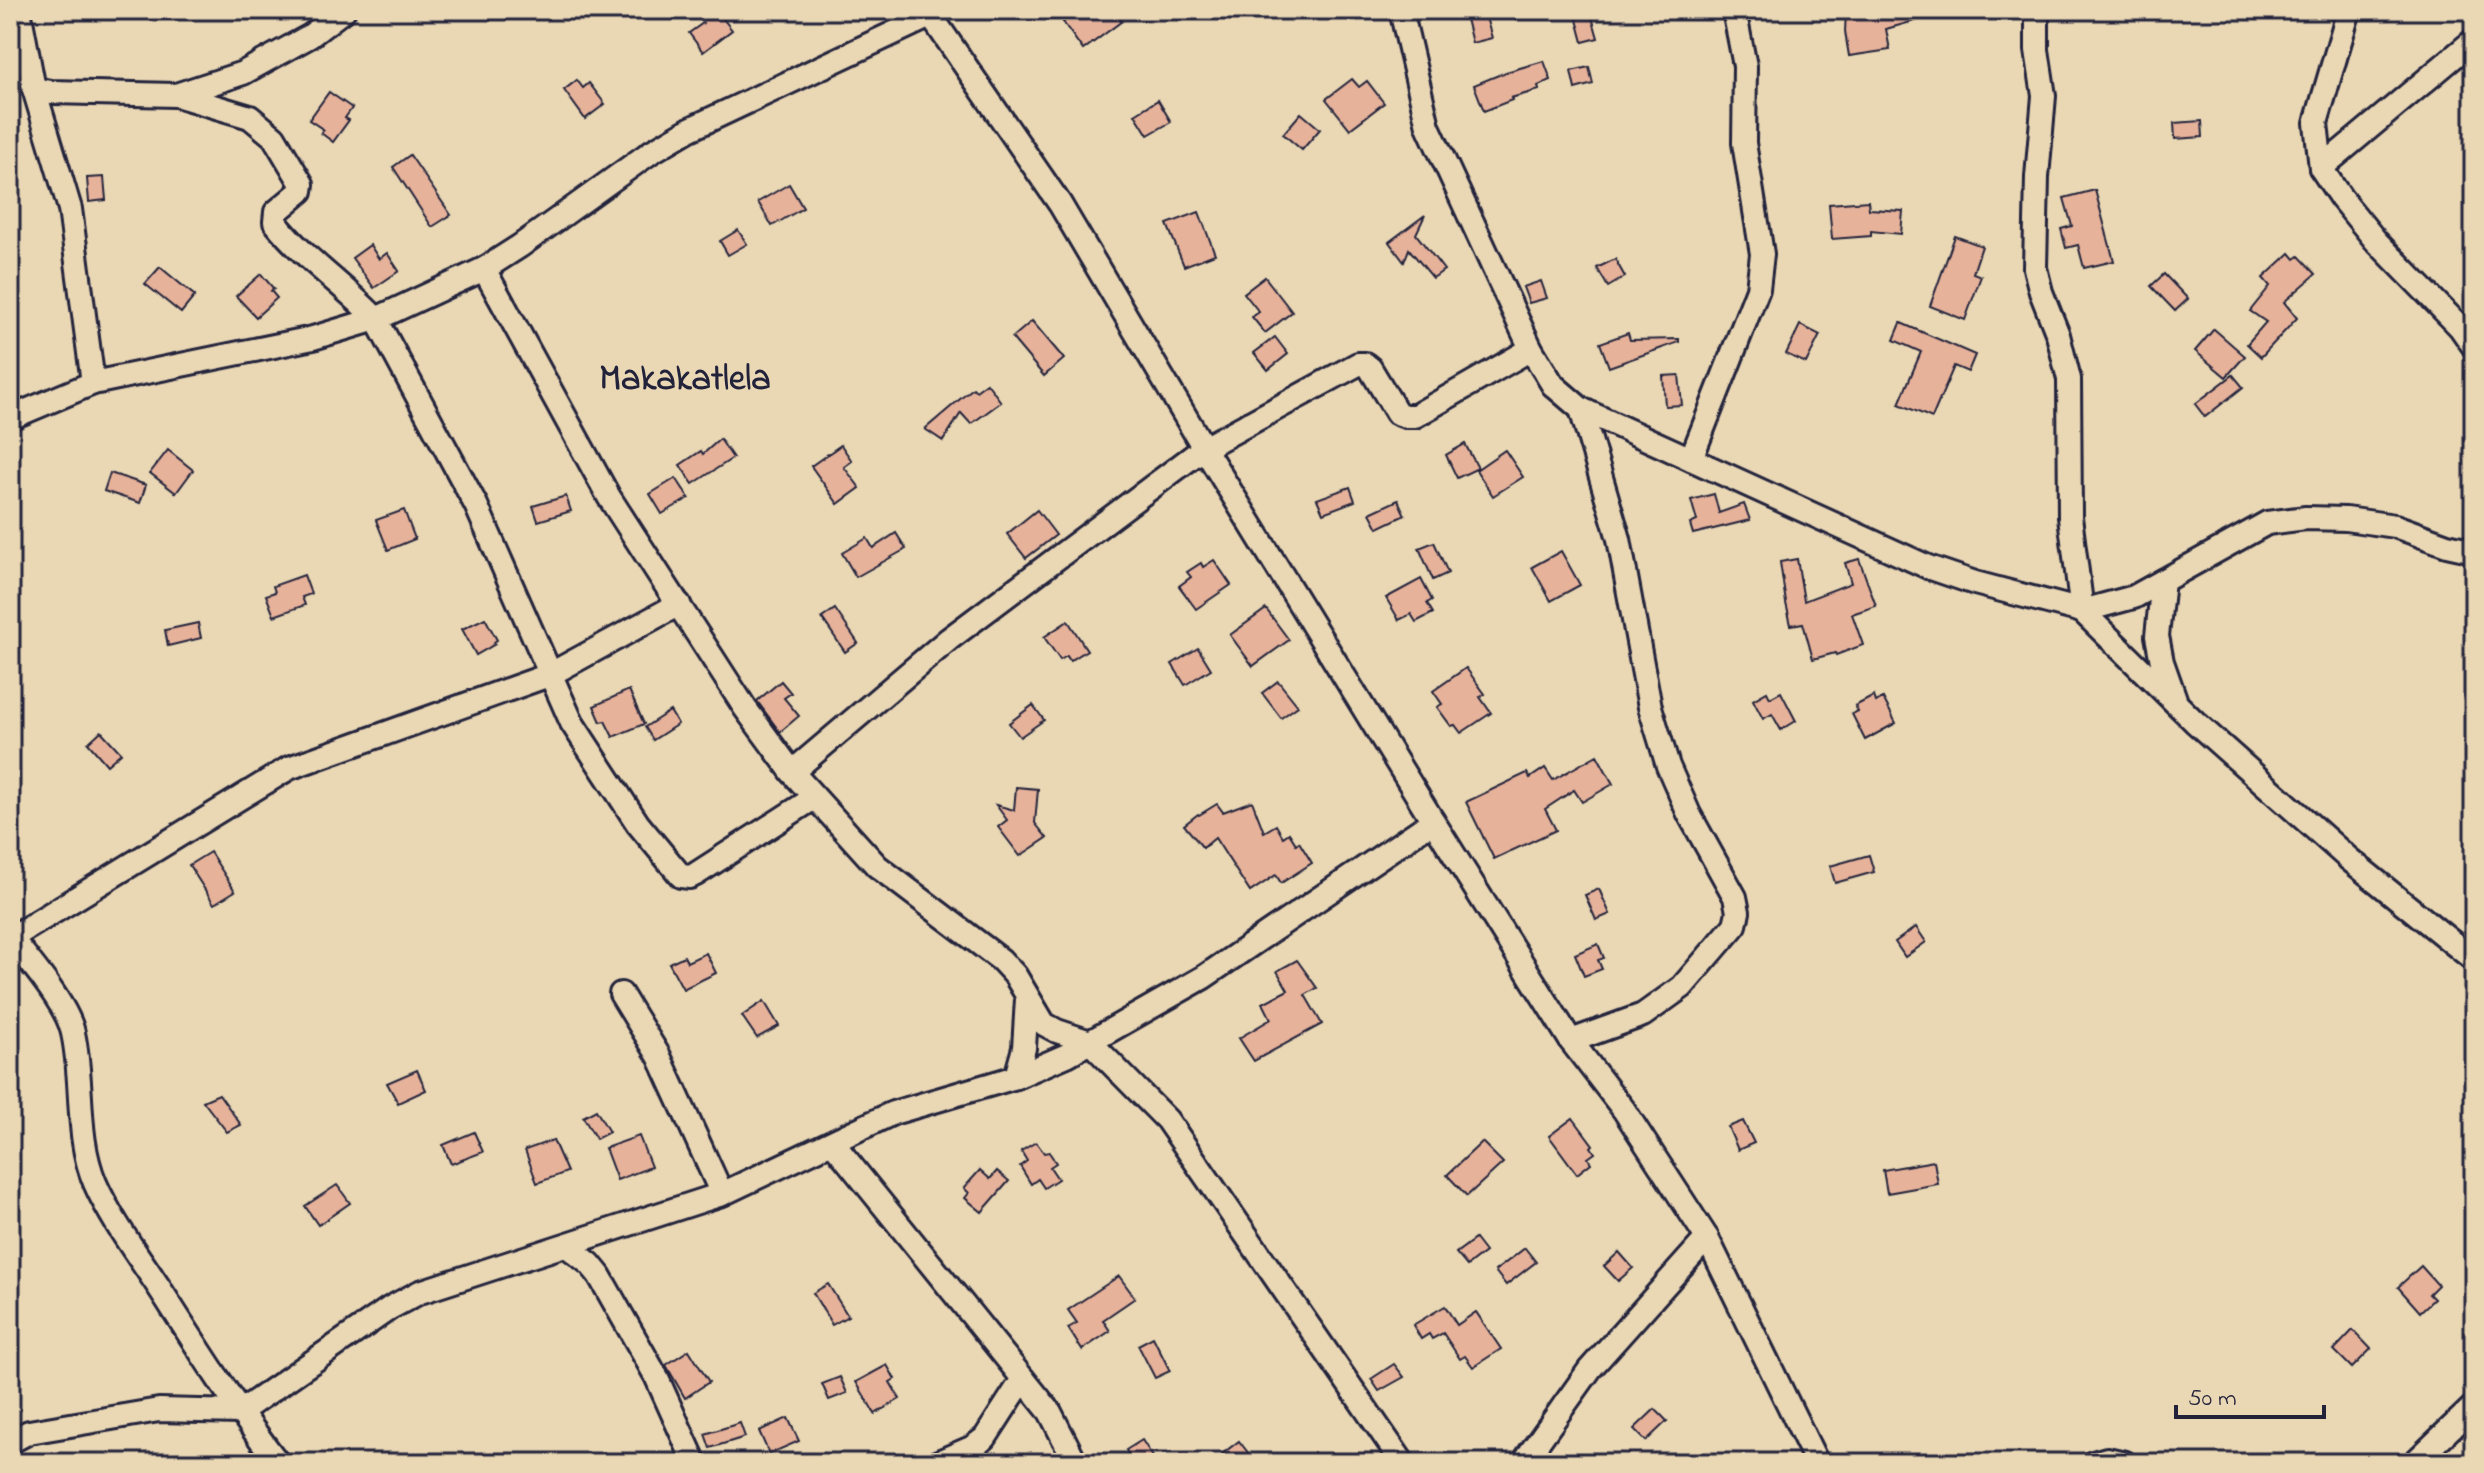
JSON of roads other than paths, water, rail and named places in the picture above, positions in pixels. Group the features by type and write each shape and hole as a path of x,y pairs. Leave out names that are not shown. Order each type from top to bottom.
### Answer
{"street":[{"path":"19,10 34,89 70,209 93,383"},
{"path":"176,95 243,73 310,36 344,10"},
{"path":"1401,10 1428,126 1531,349 1553,385 1581,409 1928,567 1975,583 2082,611 2177,703 2349,859 2474,960"},
{"path":"1691,459 1761,275 1762,254 1744,143 1745,66 1734,10"},
{"path":"2037,10 2037,50 2044,96 2037,177 2035,268 2069,379 2070,517 2082,611"},
{"path":"2349,10 2316,123 2321,168 2376,241 2460,327 2474,347"},
{"path":"10,418 93,383 313,338 376,319 484,269 651,152 690,129 930,13 1060,204 1204,448 1571,1041 1624,1110 1707,1238 1817,1463"},
{"path":"2321,168 2474,40"},
{"path":"34,89 176,95 250,117 274,137 302,184 301,191 276,212 275,222 288,239 376,319 476,505 572,723 638,824 681,876 696,874 814,798"},
{"path":"484,269 582,451 745,708 792,772 877,866 1001,960 1015,975 1044,1024 1090,1042 1167,1120 1403,1463"},
{"path":"792,772 949,639 1204,448 1358,364 1370,368 1397,413 1415,416 1531,349"},
{"path":"1571,1041 1643,1015 1682,987 1735,925 1738,912 1735,897 1689,814 1668,766 1650,707 1619,539 1581,409"},
{"path":"2082,611 2134,597 2267,523 2306,518 2346,519 2395,526 2447,545 2474,551 2474,561"},
{"path":"2163,581 2157,636 2162,662 2177,703"},
{"path":"278,1463 240,1412 133,1248 95,1182 84,1141 73,1029 41,974 10,938 289,768 549,675 679,604"},
{"path":"10,1442 29,1432 159,1410 240,1412 390,1308 420,1292 722,1194 893,1113 1016,1077 1090,1042 1204,977 1433,821"},
{"path":"621,994 659,1056 722,1194"},
{"path":"1016,1077 1024,1048 1027,999"},
{"path":"833,1143 1050,1412 1076,1463"},
{"path":"1523,1463 1590,1369 1707,1238"},
{"path":"567,1246 599,1275 656,1376 695,1463"},
{"path":"936,1463 973,1447 985,1438 1023,1379"},
{"path":"2414,1463 2474,1406"},
{"path":"2093,1463 2107,1459 2125,1463"}],"district":[{"name":"Makakatlela","path":"685,380"}]}
